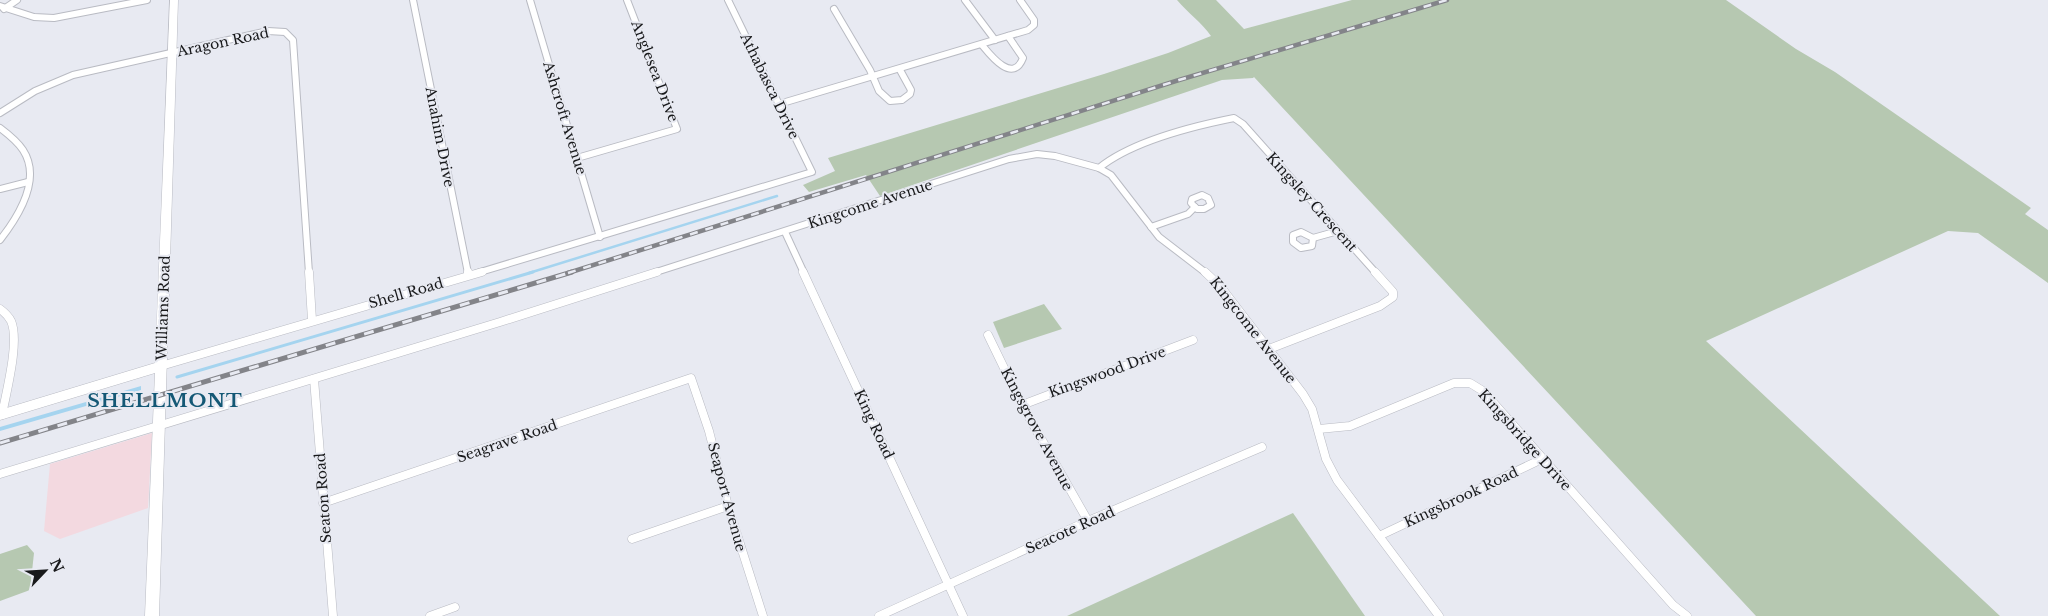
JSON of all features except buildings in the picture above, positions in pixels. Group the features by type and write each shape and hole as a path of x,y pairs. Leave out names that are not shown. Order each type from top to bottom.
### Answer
{"street":[{"path":"2,8 17,0"},
{"path":"2,8 34,16 54,18 147,0"},
{"name":"Williams Road","path":"152,616 174,0"},
{"name":"Anahim Drive","path":"413,0 468,274"},
{"name":"Ashcroft Avenue","path":"530,0 600,237"},
{"name":"Anglesea Drive","path":"577,158 677,129 627,0"},
{"name":"Athabasca Drive","path":"728,0 812,172"},
{"path":"965,0 995,40"},
{"path":"779,104 900,70 1028,30 1035,22 1020,0"},
{"path":"834,9 886,99 893,102 910,96 911,90 900,70"},
{"name":"Aragon Road","path":"0,113 25,96 66,77 268,31 285,32 293,40 312,320"},
{"path":"982,44 1000,66 1007,68 1016,67 1022,63 1022,58 1008,36"},
{"name":"Kingsley Crescent","path":"1099,168 1105,161 1126,151 1218,121 1234,118 1243,124 1392,292 1392,297 1380,306 1269,349"},
{"path":"0,128 15,140 25,152 29,165 24,203 15,220 0,240"},
{"name":"Kingcome Avenue","path":"785,232 1024,155 1055,156 1099,168 1110,175 1120,186 1170,247 1194,262 1220,286 1269,349 1308,402 1319,429 1326,459 1337,480 1439,616"},
{"name":"Shell Road","path":"1,415 312,320 600,237 812,172"},
{"path":"0,189 28,182"},
{"path":"1152,227 1188,214 1194,207"},
{"path":"1313,238 1338,231"},
{"path":"0,474 314,379 785,232"},
{"name":"King Road","path":"785,232 963,616"},
{"path":"0,309 6,313 13,325 13,345 1,415"},
{"name":"Kingsgrove Avenue","path":"988,335 1022,405 1088,522"},
{"name":"Kingswood Drive","path":"1022,405 1193,340"},
{"name":"Seagrave Road","path":"323,503 691,378"},
{"name":"Seaport Avenue","path":"691,378 709,431 728,506 762,616"},
{"name":"Seaton Road","path":"314,379 333,616"},
{"name":"Kingsbridge Drive","path":"1319,429 1350,426 1454,383 1463,381 1473,383 1483,391 1673,605 1687,616"},
{"name":"Seacote Road","path":"879,616 1088,522 1262,447"},
{"name":"Kingsbrook Road","path":"1380,536 1542,459"},
{"path":"632,539 728,506"},
{"path":"430,616 456,607"}],"shaded area":[{"path":"152,433 148,508 60,539 44,531 50,464"}],"green space":[{"path":"1177,0 1216,0 1244,29 1352,0 1726,0 1796,49 1835,72 2031,208 2025,214 2048,230 2048,283 1978,233 1948,231 1706,341 2000,616 1756,616 1254,77 1222,80 880,196 866,175 809,192 803,185 835,171 828,158 1104,74 1168,53 1211,36"},
{"path":"1044,304 1062,329 1004,348 993,322"},
{"path":"1293,513 1365,616 1067,616"},
{"path":"27,545 34,553 30,590 0,601 0,554"}],"water":[{"path":"141,386 141,390 0,431 0,427"}],"waterway":[{"path":"529,273 777,196"},
{"path":"177,377 533,272"}],"railway":[{"path":"568,273 1179,80 1447,0"},
{"path":"0,443 572,272"}],"district":[{"name":"SHELLMONT","path":"165,400"}]}
